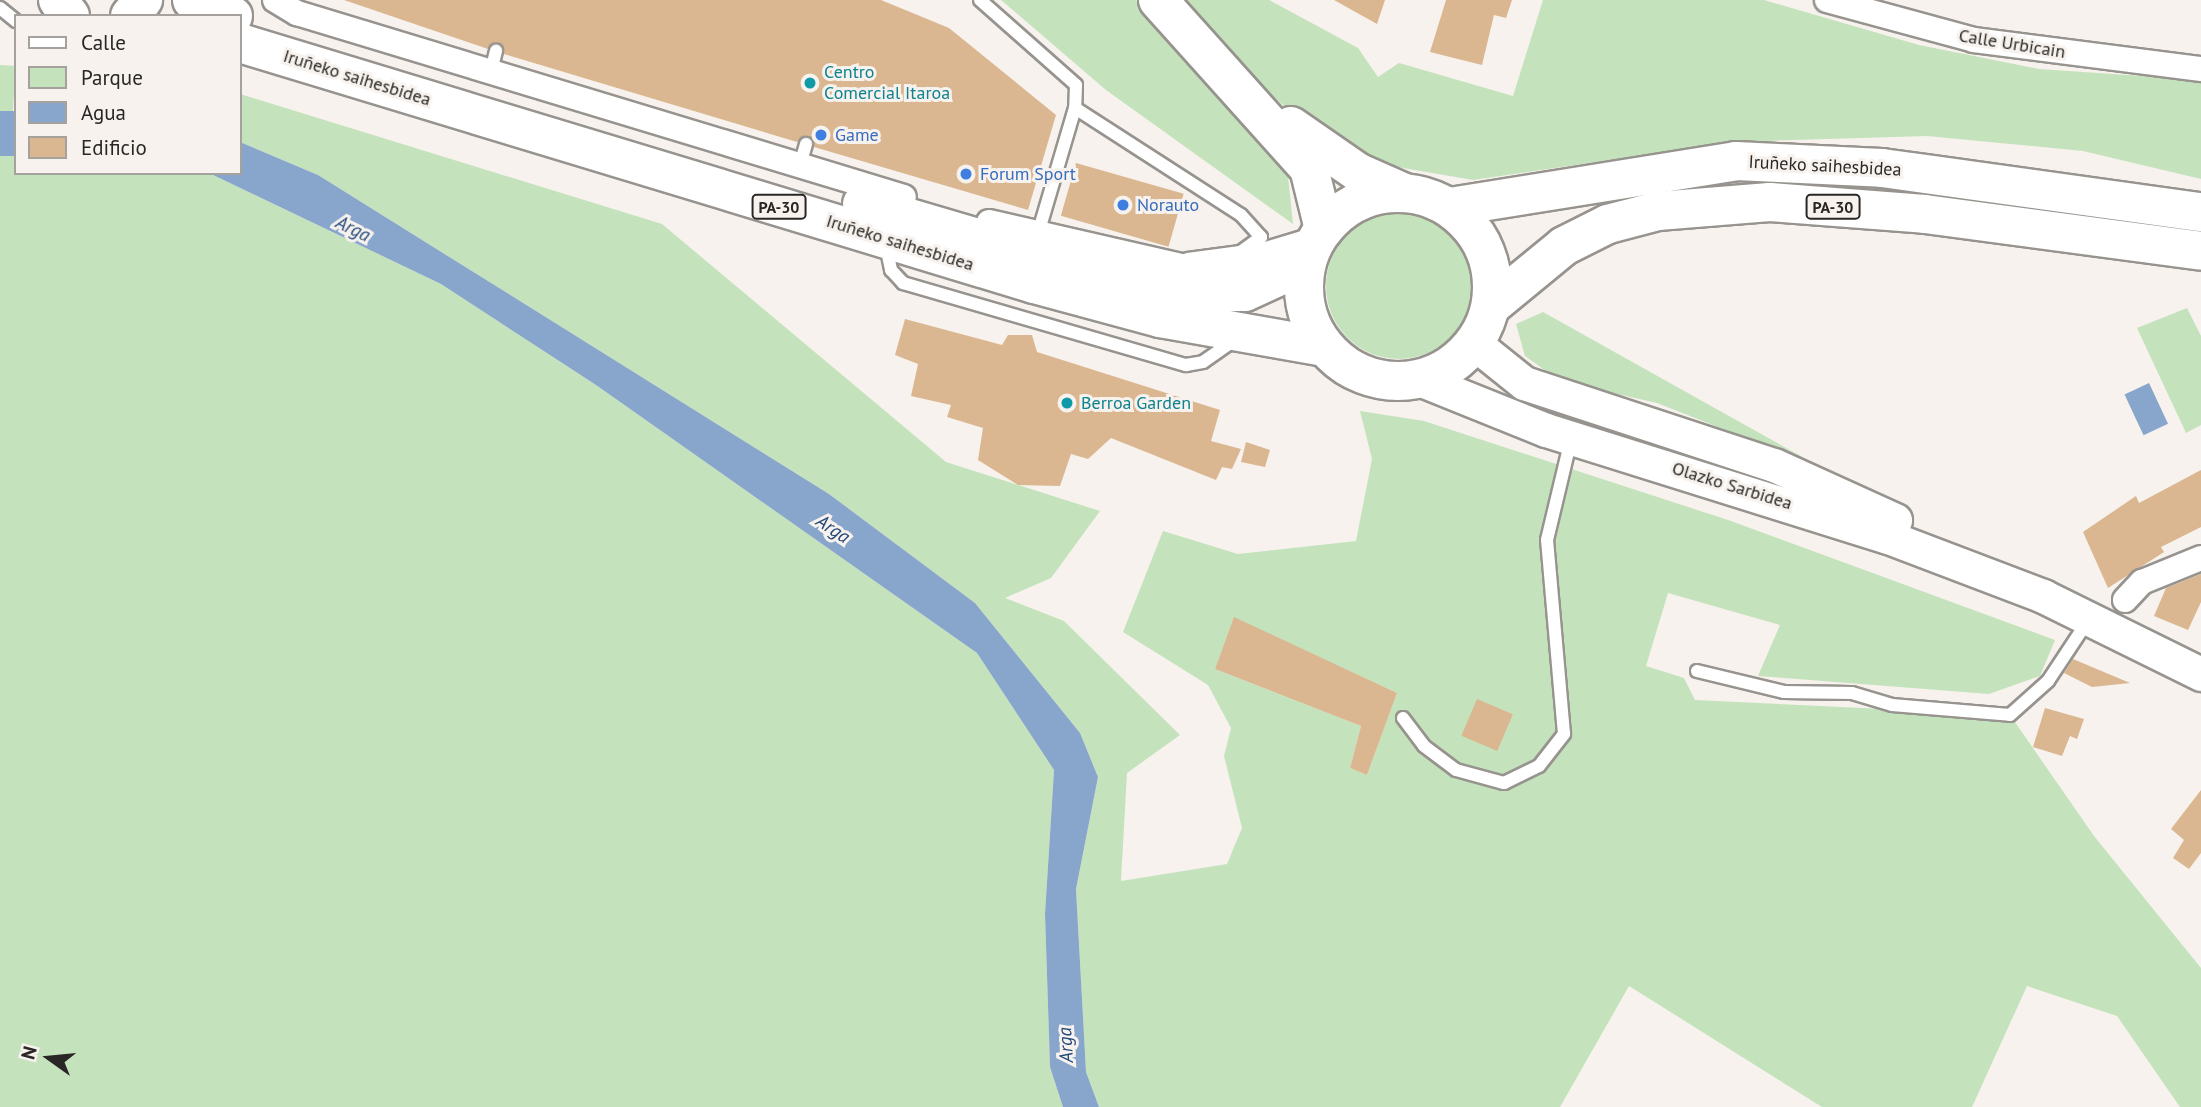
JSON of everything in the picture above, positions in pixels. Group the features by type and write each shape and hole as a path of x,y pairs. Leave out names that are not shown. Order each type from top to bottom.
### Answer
{"main road":[{"path":"132,14 143,0"},
{"path":"192,0 228,14"},
{"path":"1158,0 1309,168 1315,244"},
{"name":"Iruñeko saihesbidea","path":"242,19 1097,273 1207,293 1245,292 1315,244"},
{"name":"Iruñeko saihesbidea","path":"242,44 884,239 1160,318 1247,331 1324,347"},
{"path":"1243,94 1359,173 1402,192"},
{"name":"Iruñeko saihesbidea","path":"1450,207 1736,161 1952,176 2201,212"},
{"path":"1952,176 2036,175 2201,199"},
{"name":"PA-30","path":"1402,192 1450,207 1481,245 1491,269 1490,306 1474,343 1450,366 1419,379 1384,381 1351,369 1324,347 1307,312 1315,244 1376,194 1402,192"},
{"name":"PA-30","path":"1490,306 1564,246 1608,225 1658,211 1756,203 1925,214 2201,251"}],"street":[{"path":"275,0 297,13 493,61 803,155 1038,234 1122,257 1207,272 1315,244"},
{"name":"Calle Urbicain","path":"1827,0 1974,40 2201,69"},
{"name":"Olazko Sarbidea","path":"1474,343 1524,383 1774,465 2003,569 2043,596"},
{"name":"Olazko Sarbidea","path":"1419,379 1571,438 1773,498 2043,596 2201,674"},
{"path":"2125,600 2142,582 2201,558"}],"lane":[{"path":"980,0 1070,75 1075,108 1038,234"},
{"path":"1075,108 1241,215 1261,237 1216,258 1122,257"},
{"path":"1403,718 1424,746 1456,770 1504,783 1539,766 1564,734 1547,540 1571,438"},
{"path":"1697,671 1784,692 1852,693 1892,705 2010,715 2048,681 2090,619"}],"green space":[{"path":"1001,0 1136,0 1288,176 1293,224 1106,90"},
{"path":"1186,0 1269,0 1358,48 1378,77 1399,63 1513,96 1543,0 1764,0 1919,45 2039,69 2201,80 2201,179 2083,151 1927,136 1732,142 1473,180 1380,164 1283,105 1234,64"},
{"path":"0,65 14,66 13,113 0,112"},
{"path":"242,95 662,224 946,462 1100,511 1051,578 1005,598 1064,621 1180,735 1127,773 1121,881 1227,864 1242,828 1224,756 1231,728 1208,685 1123,632 1163,531 1238,554 1356,541 1372,459 1360,411 1424,421 1728,520 2055,640 2040,676 1989,694 1758,676 1780,625 1668,593 1646,666 1684,678 1695,700 2010,715 2094,836 2201,968 2201,1107 2180,1107 2117,1016 2027,986 1972,1107 1822,1107 1629,986 1560,1107 1099,1107 1086,1072 1076,889 1098,777 1080,733 975,603 829,494 318,175 242,143","holes":["1234,618 1397,693 1367,775 1350,768 1361,726 1215,669"]},
{"path":"0,156 14,156 14,175 213,175 441,284 596,385 977,653 1054,770 1045,914 1050,1067 1063,1107 0,1107"},
{"path":"1399,213 1427,219 1450,235 1466,258 1472,286 1466,314 1450,337 1427,353 1399,359 1371,353 1348,337 1332,314 1326,286 1332,258 1348,235 1371,219"},
{"path":"2187,308 2201,336 2201,425 2186,433 2137,328"},
{"path":"1543,312 1822,468 1657,403 1560,381 1525,356 1516,324"}],"water":[{"path":"0,111 14,111 14,156 0,156"},
{"name":"Arga","path":"242,143 318,175 829,494 975,603 1080,733 1098,777 1076,889 1086,1072 1099,1107 1063,1107 1050,1067 1045,914 1054,770 977,653 596,385 441,284 213,175 242,175"},
{"path":"2149,383 2168,424 2144,435 2125,394"}],"building":[{"name":"Centro Comercial Itaroa","path":"344,0 881,0 949,28 1056,115 1028,210 814,147 809,136 797,142 504,54 499,43 488,49"},
{"path":"1334,0 1385,0 1377,24"},
{"path":"1446,0 1512,0 1506,18 1494,15 1482,65 1430,52"},
{"name":"Norauto","path":"1076,163 1184,194 1169,247 1061,216"},
{"name":"Berroa Garden","path":"905,319 1002,345 1008,335 1032,335 1037,352 1220,410 1211,441 1241,449 1232,469 1222,467 1216,480 1111,438 1088,459 1071,454 1060,486 1018,485 978,460 983,428 947,417 951,405 911,396 918,364 895,355"},
{"path":"1246,442 1270,450 1265,467 1241,462"},
{"path":"2201,470 2201,527 2161,547 2164,552 2108,588 2083,532 2136,496 2139,503"},
{"path":"2201,574 2201,602 2188,630 2154,616 2166,588"},
{"path":"1234,617 1397,693 1367,775 1350,768 1361,726 1215,669"},
{"path":"2073,659 2130,683 2092,687 2064,673"},
{"path":"1477,699 1513,714 1497,751 1461,736"},
{"path":"2045,708 2084,719 2077,739 2070,736 2062,756 2033,747"},
{"path":"2201,790 2201,853 2189,869 2173,858 2184,840 2171,829"}],"place":[{"name":"Centro Comercial Itaroa","path":"810,83"},
{"name":"Game","path":"821,135"},
{"name":"Forum Sport","path":"966,174"},
{"name":"Norauto","path":"1123,205"},
{"name":"Berroa Garden","path":"1067,403"}]}
